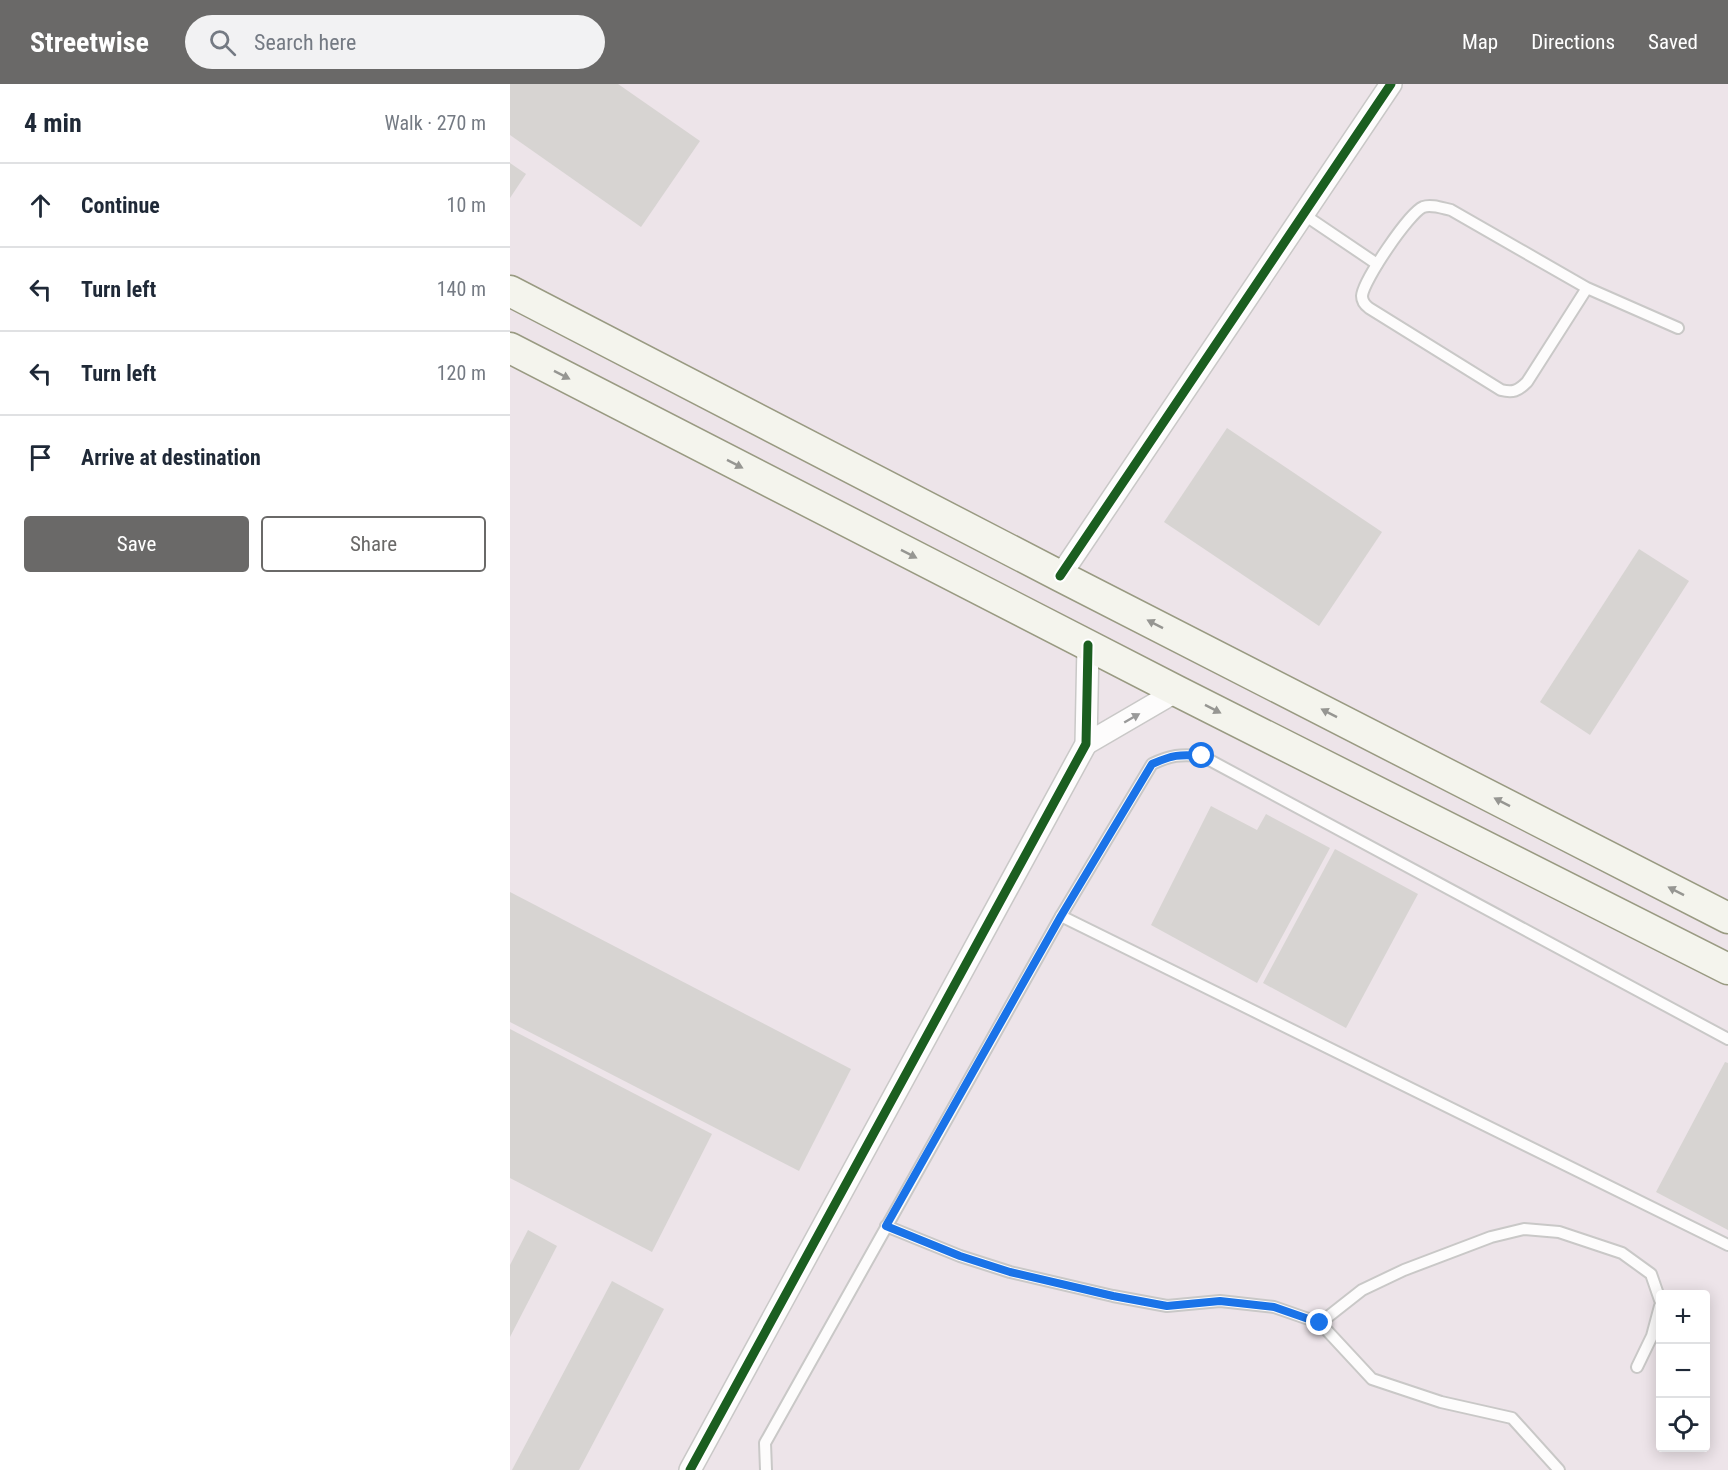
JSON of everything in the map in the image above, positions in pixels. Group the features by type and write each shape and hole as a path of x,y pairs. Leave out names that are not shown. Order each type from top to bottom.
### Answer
{"main road":[{"path":"510,291 1728,918"},
{"path":"510,348 1177,691 1728,969"}],"street":[{"path":"1060,576 1391,84"},
{"path":"690,1470 1086,744 1088,645"},
{"path":"1086,744 1177,691"}],"lane":[{"path":"1587,288 1527,382 1511,393 1500,390 1364,304 1362,295 1377,264 1416,211 1425,206 1436,207 1450,210 1587,288 1678,328"},
{"path":"1303,214 1377,264"},
{"path":"766,1470 765,1443 886,1226 1061,916 1152,764 1168,756 1181,754 1202,756 1728,1039"},
{"path":"1061,916 1728,1245"},
{"path":"886,1226 960,1256 1010,1272 1113,1296 1167,1306 1220,1301 1274,1307 1320,1323 1372,1379 1441,1402 1512,1418 1558,1470"},
{"path":"1320,1323 1362,1290 1404,1270 1491,1237 1524,1229 1559,1232 1622,1253 1652,1274 1657,1290"},
{"path":"1637,1367 1652,1336 1656,1321"}],"shaded area":[{"path":"510,84 1728,84 1728,1470 510,1470"}],"building":[{"path":"510,84 618,84 700,141 641,227 510,135"},
{"path":"510,163 526,174 510,198"},
{"path":"1227,428 1382,532 1319,626 1164,522"},
{"path":"1639,549 1689,581 1590,735 1540,702"},
{"path":"1211,806 1257,830 1266,814 1330,848 1257,983 1151,925"},
{"path":"1335,849 1418,894 1346,1028 1263,983"},
{"path":"510,892 851,1069 799,1171 510,1022"},
{"path":"510,1029 712,1134 652,1252 510,1178"},
{"path":"1725,1062 1728,1063 1728,1230 1656,1192"},
{"path":"528,1230 557,1246 510,1337 510,1265"},
{"path":"612,1281 664,1309 579,1470 512,1470"}],"cycle path":[{"path":"1060,576 1391,84"},
{"path":"690,1470 1086,744 1088,645"}],"route":[{"path":"1202,756 1181,754 1168,756 1152,764 1061,916 886,1226 960,1256 1010,1272 1113,1296 1167,1306 1220,1301 1274,1307 1320,1323"}]}
